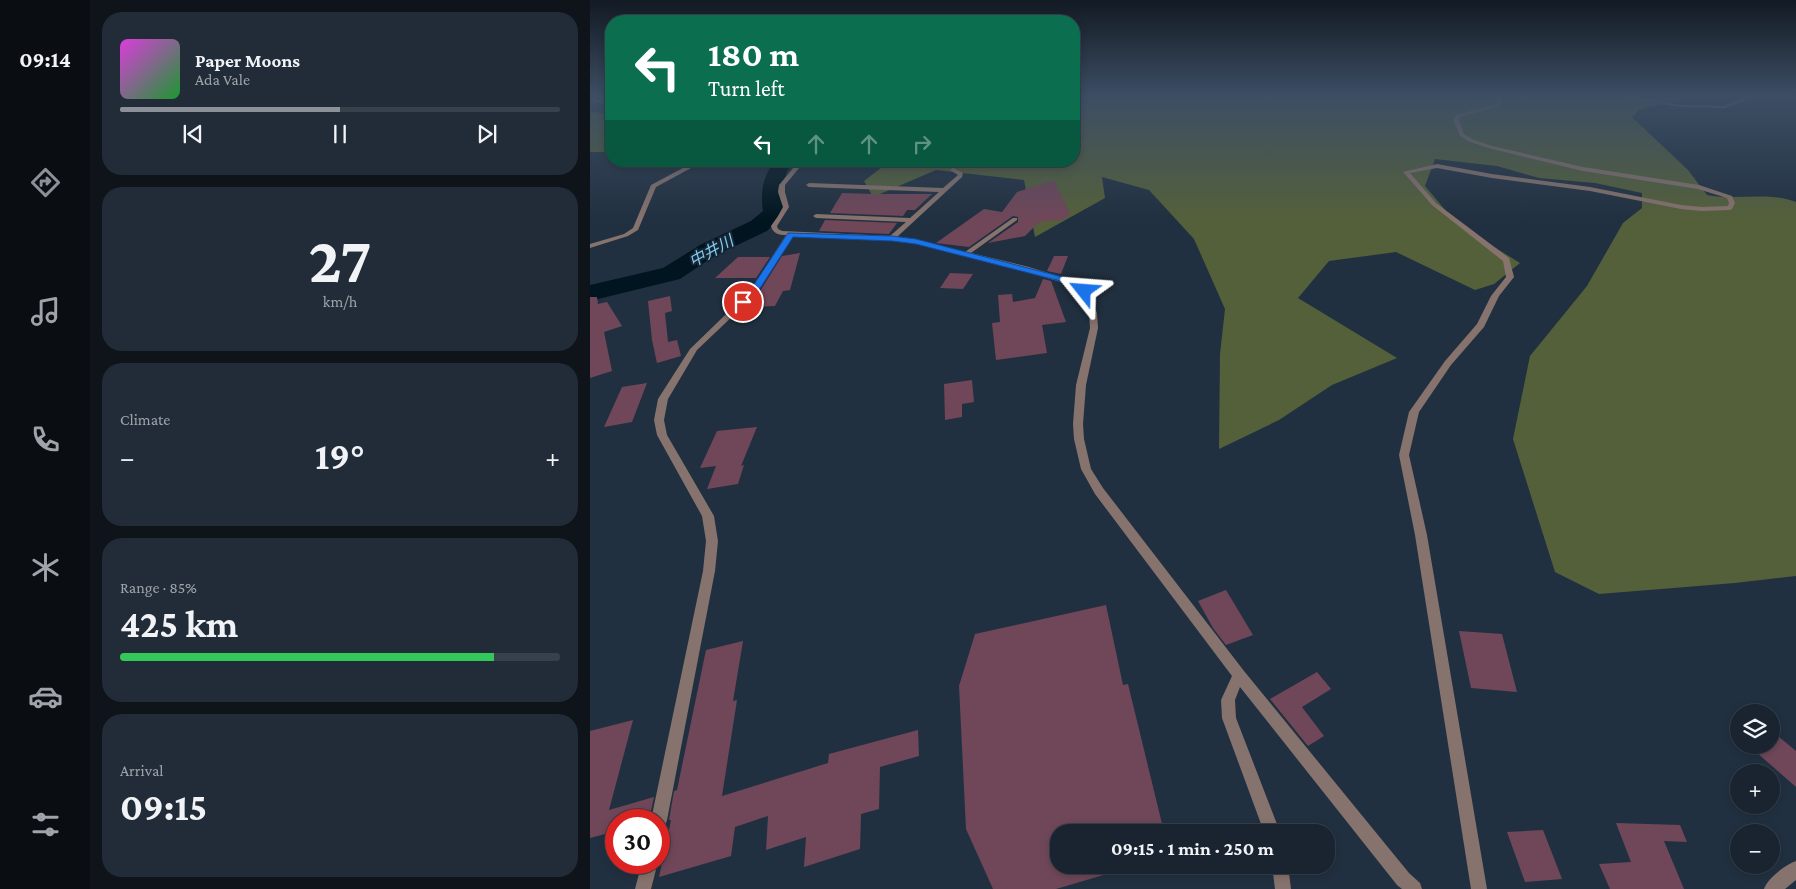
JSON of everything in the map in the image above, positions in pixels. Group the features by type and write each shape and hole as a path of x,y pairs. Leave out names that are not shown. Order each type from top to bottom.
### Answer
{"street":[{"path":"1466,137 1490,147 1583,169 1699,187 1730,198 1732,203 1730,208 1720,209 1681,207 1590,189 1492,176 1436,166 1406,172 1434,204 1506,260 1510,277 1495,296 1481,325 1448,363 1414,412 1404,455 1422,535 1479,889"},
{"path":"590,246 626,235 636,229 653,186 689,167"},
{"path":"797,167 782,185 782,196 787,202 787,207 785,213 774,226 775,230 780,234 892,238 916,242 1081,286 1093,313 1094,328 1081,385 1078,424 1078,439 1086,469 1099,491 1239,675 1403,880 1414,889"},
{"path":"892,238 961,174 953,170"},
{"path":"810,185 945,190"},
{"path":"816,216 913,220"},
{"path":"966,254 1015,218"},
{"path":"661,809 709,571 712,541 708,516 662,435 659,420 663,399 694,349 754,291 790,235"},
{"path":"1239,675 1228,700 1229,718 1269,824"},
{"path":"1772,889 1796,869"},
{"path":"643,889 647,874"},
{"path":"1281,874 1283,889"}],"green space":[{"path":"590,137 605,137 605,152 590,152"},
{"path":"1080,137 1654,137 1688,170 1707,195 1718,197 1775,197 1796,202 1796,576 1599,594 1555,572 1513,439 1530,356 1587,286 1623,223 1642,208 1642,193 1595,183 1539,178 1497,166 1435,159 1425,186 1457,224 1520,263 1494,284 1475,290 1396,252 1329,261 1298,298 1397,358 1332,385 1279,420 1219,449 1220,354 1225,309 1194,239 1149,190 1102,177 1105,198 1035,237 1024,180 936,170 873,197 864,181 882,167 1080,167"}],"building":[{"path":"1054,180 1070,214 1063,220 1039,222 1025,236 988,243 1018,222 1018,217 1013,216 969,247 936,243 984,209 1002,212 1017,192"},
{"path":"842,193 932,194 915,210 907,210 903,216 830,213"},
{"path":"825,220 897,223 889,234 819,231"},
{"path":"800,253 790,290 783,291 775,306 750,307 782,256"},
{"path":"1054,256 1068,256 1061,274 1047,271"},
{"path":"738,257 770,257 756,278 715,278"},
{"path":"950,273 973,274 963,289 940,288"},
{"path":"1043,279 1051,281 1066,322 1042,325 1047,353 996,360 992,323 1000,322 998,295 1012,294 1013,302 1035,298"},
{"path":"670,296 672,311 665,313 668,342 677,340 681,356 657,363 652,340 648,301"},
{"path":"590,297 597,297 598,304 607,302 622,326 604,332 612,371 590,378"},
{"path":"972,380 974,402 962,404 962,417 945,420 944,384"},
{"path":"647,383 632,422 604,427 622,387"},
{"path":"757,427 741,466 744,465 738,484 707,489 716,466 700,468 717,431"},
{"path":"1226,590 1253,635 1226,645 1213,628 1198,601"},
{"path":"1106,605 1123,685 1128,684 1162,824 1050,824 1050,874 1107,874 1056,889 993,889 966,829 959,686 975,634"},
{"path":"1459,631 1502,634 1517,692 1471,688"},
{"path":"743,641 733,701 737,700 722,796 828,763 829,754 918,730 919,756 880,767 879,809 861,814 860,849 804,867 806,837 766,850 768,816 735,827 731,856 670,874 670,814 674,791 677,790 706,650"},
{"path":"1317,672 1331,689 1302,707 1324,736 1308,746 1270,699"},
{"path":"633,720 609,809 605,809 605,834 590,838 590,731"},
{"path":"1780,738 1796,751 1796,787 1780,773 1780,764 1770,764 1758,754 1780,754"},
{"path":"654,797 651,809 612,809"},
{"path":"1616,823 1680,825 1687,842 1664,841 1684,889 1610,889 1599,864 1631,862"},
{"path":"1543,830 1562,879 1525,882 1507,832"}],"waterway":[{"name":"中井川","path":"590,293 671,274 708,250 759,226 774,213 772,192 775,177 780,167"}],"route":[{"path":"743,302 754,291 790,235 904,239 1075,283 1081,286 1084,291"}]}
